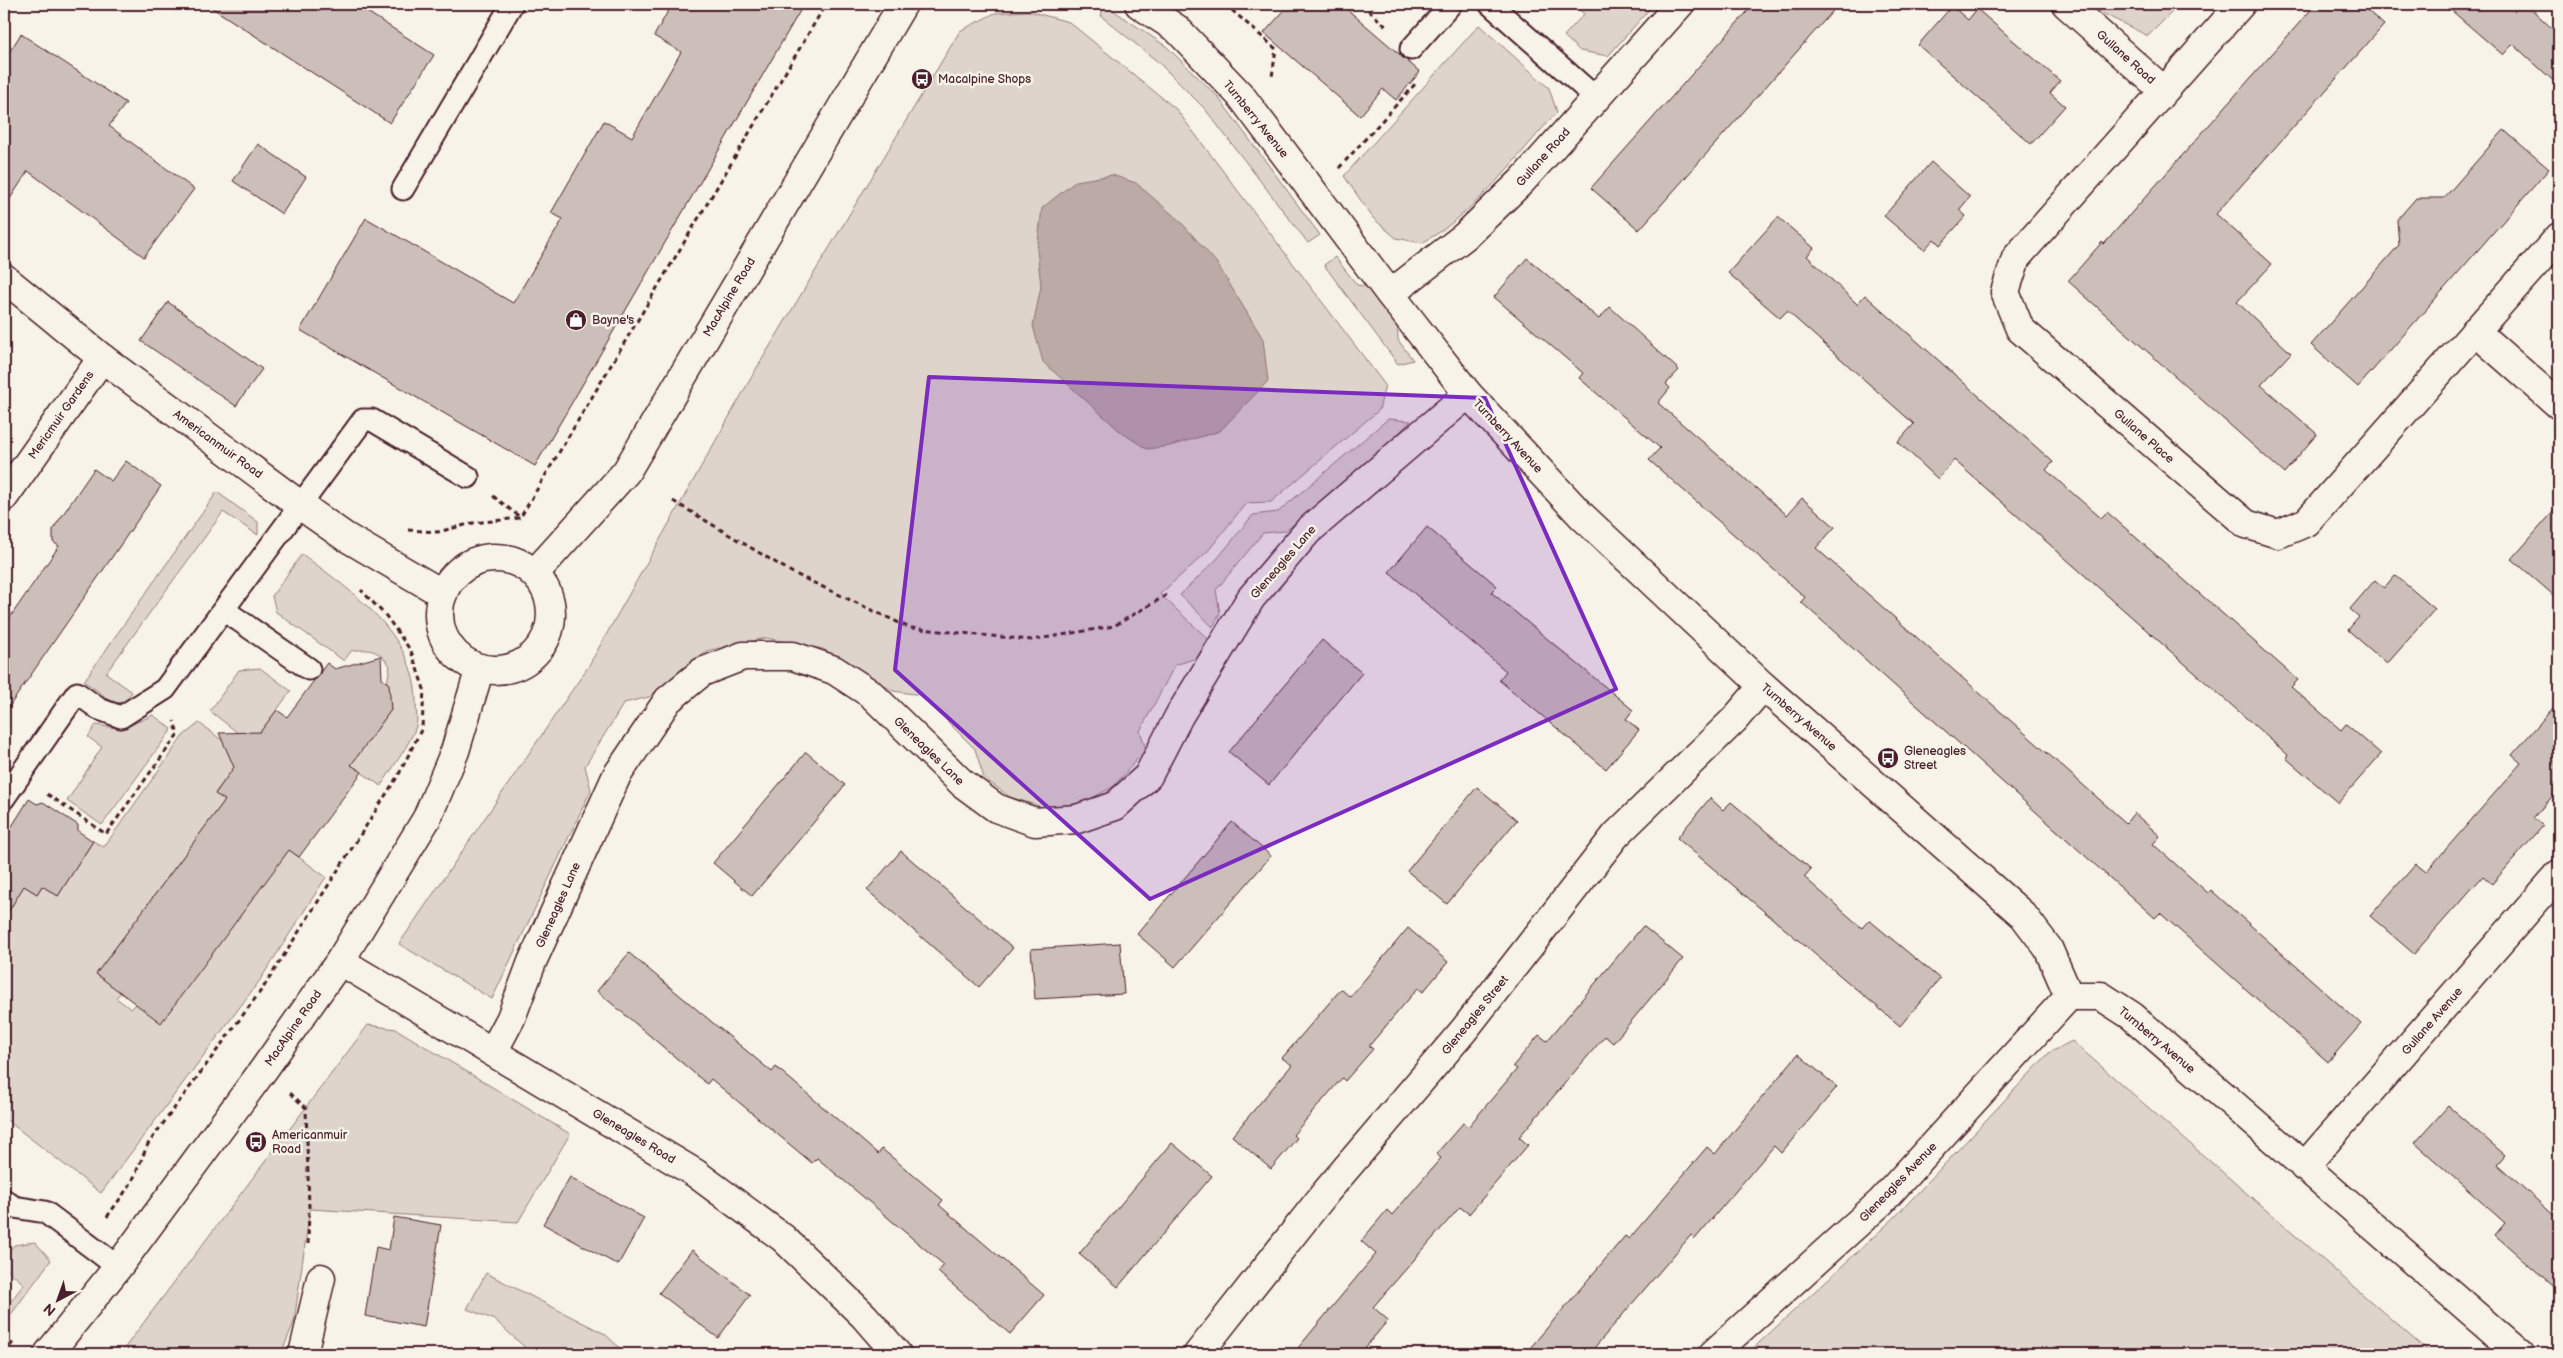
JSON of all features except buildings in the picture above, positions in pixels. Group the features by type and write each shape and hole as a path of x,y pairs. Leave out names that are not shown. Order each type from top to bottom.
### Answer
{"street":[{"name":"MacAlpine Road","path":"534,574 626,472 903,4"},
{"name":"Turnberry Avenue","path":"1139,4 1177,29 1241,96 1468,394 1582,516 1763,686 2023,915 2048,948 2069,996 2101,996 2132,1016 2520,1354"},
{"name":"Gullane Road","path":"1390,294 1465,236 1522,181 1680,4"},
{"name":"Gullane Road","path":"2066,4 2163,90"},
{"name":"Gullane Place","path":"2241,4 2016,258 2005,292 2020,329 2246,524 2278,534 2306,522 2559,237"},
{"name":"Americanmuir Road","path":"4,278 102,358 300,505 344,536 443,594"},
{"path":"2475,331 2559,405"},
{"name":"Mericmuir Gardens","path":"4,497 102,358"},
{"name":"Gleneagles Lane","path":"493,1052 511,1018 532,962 617,775 668,700 702,672 743,656 793,656 834,670 871,694 962,784 996,808 1035,822 1077,819 1115,806 1148,776 1179,716 1251,598 1308,530 1468,394"},
{"path":"484,559 502,559 520,563 534,574 545,589 551,607 551,625 544,642 532,657 517,666 498,670 480,668 464,660 450,648 442,630 439,612 443,594 452,578 466,566 484,559"},
{"name":"MacAlpine Road","path":"48,1354 118,1267 264,1069 340,961 427,818 454,751 480,668"},
{"name":"Gleneagles Street","path":"1198,1354 1326,1192 1464,1030 1616,835 1734,720 1763,686"},
{"name":"Gullane Avenue","path":"2304,1167 2559,874"},
{"name":"Gleneagles Road","path":"340,961 695,1172 775,1232 864,1316 897,1354"},
{"name":"Gleneagles Avenue","path":"1713,1354 1881,1202 2069,996"},
{"path":"303,1354 321,1278"}],"lane":[{"path":"402,189 512,4"},
{"path":"1411,49 1451,4"},
{"path":"1490,4 1596,98"},
{"path":"4,798 77,693 99,709 121,717 165,689 358,425 367,420 372,420 468,477"},
{"path":"224,610 309,669"},
{"path":"4,1200 14,1208 46,1212 118,1267"}],"path":[{"path":"405,530 438,532 473,522 520,518 826,4"},
{"path":"1315,194 1418,81"},
{"path":"674,501 793,573 910,628 1032,640 1114,626 1170,593"},
{"path":"87,1244 132,1182 148,1144 265,985 399,774 422,728 424,689 411,651 386,616 358,587"},
{"path":"19,776 106,834 178,734 165,689"},
{"path":"264,1069 306,1108 309,1208 306,1269 321,1278"},
{"path":"4,1354 16,1338"}],"highlighted area":[{"path":"929,377 1485,398 1616,689 1150,899 895,670"}],"shaded area":[{"path":"1104,4 1167,47 1218,97 1320,235 1308,243 1205,109 1158,62 1101,16"},
{"path":"1573,4 1654,4 1608,56 1580,51 1564,36 1584,14"},
{"path":"2091,4 2173,4 2177,7 2148,36 2102,13"},
{"path":"1028,11 1069,22 1176,109 1385,385 1379,410 1271,502 1246,503 1208,551 1160,594 1208,639 1197,658 1175,665 1140,731 1146,749 1114,786 1083,803 1045,808 1010,797 984,778 975,749 921,695 893,691 823,649 766,638 706,651 649,697 624,703 585,766 591,790 492,999 399,944 588,667 755,371 960,31 995,13"},
{"path":"1479,25 1549,88 1557,112 1494,184 1442,231 1422,243 1396,238 1373,218 1344,176"},
{"path":"1112,175 1136,183 1180,221 1216,262 1263,339 1268,381 1220,431 1170,446 1147,449 1122,433 1043,362 1033,326 1041,286 1037,250 1042,208 1076,181"},
{"path":"1335,257 1357,285 1381,289 1397,312 1398,340 1413,360 1398,364 1324,265"},
{"path":"1388,419 1411,421 1338,492 1285,531 1263,533 1216,590 1220,613 1213,627 1180,595 1217,559 1253,515 1278,512"},
{"path":"217,492 258,522 258,535 223,512 106,673 132,692 125,702 114,703 84,681"},
{"path":"302,554 360,599 377,616 393,635 405,656 413,678 417,715 416,726 406,748 381,786 351,765 391,710 387,683 390,666 382,656 369,650 351,651 344,661 276,612 272,596"},
{"path":"260,668 291,691 255,739 238,733 210,711 239,670"},
{"path":"153,715 172,729 102,825 67,801 102,747 88,737 96,725 122,729"},
{"path":"199,723 227,744 238,763 215,793 225,800 96,974 121,992 116,998 131,1009 289,850 326,877 260,980 101,1193 4,1118 4,883 19,893 24,886 37,894 42,886 58,896 93,841 104,847 183,736"},
{"path":"368,1025 396,1029 570,1134 518,1222 310,1209 294,1322 281,1354 120,1354"},
{"path":"2072,1041 2431,1354 1747,1354 1895,1217 2049,1053"},
{"path":"35,1242 51,1260 4,1324 4,1310 24,1284 4,1267 4,1258 14,1245"},
{"path":"486,1273 605,1334 626,1354 532,1354 495,1320 467,1309"}],"place":[{"name":"Macalpine Shops","path":"922,79"},
{"name":"Bayne's","path":"576,320"},
{"name":"Gleneagles Street","path":"1888,758"},
{"name":"Americanmuir Road","path":"256,1142"}]}
